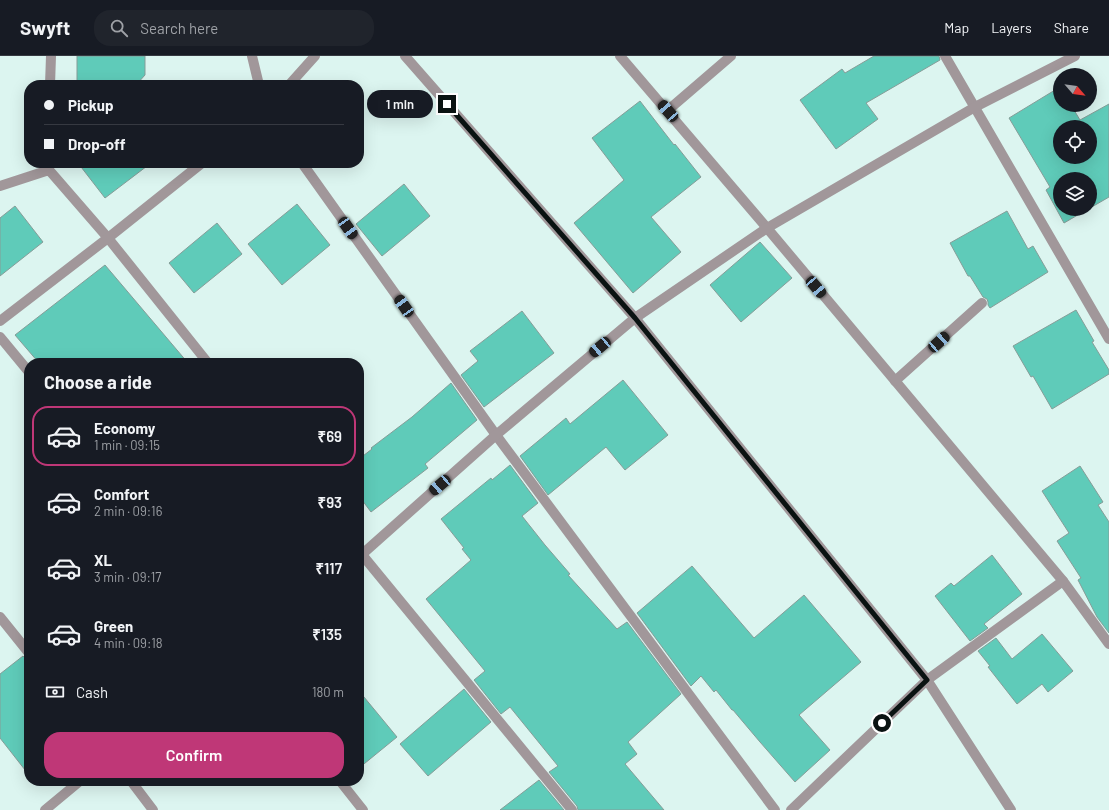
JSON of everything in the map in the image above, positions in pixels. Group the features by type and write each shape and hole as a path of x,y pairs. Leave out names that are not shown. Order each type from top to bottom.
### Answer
{"street":[{"path":"50,56 50,80"},
{"path":"252,56 258,80"},
{"path":"293,80 315,56"},
{"path":"405,56 635,318 927,680 1011,810"},
{"path":"620,56 767,228 1063,581 1109,644"},
{"path":"668,111 731,56"},
{"path":"945,56 1109,339"},
{"path":"364,550 496,435 635,318 767,228 975,107 1075,56"},
{"path":"0,186 44,168"},
{"path":"51,168 204,358"},
{"path":"0,321 196,168"},
{"path":"306,168 496,435 775,810"},
{"path":"895,381 982,303"},
{"path":"0,337 24,366"},
{"path":"364,559 572,810"},
{"path":"791,810 927,680 1063,581"},
{"path":"0,617 24,647"},
{"path":"45,810 74,786"},
{"path":"135,786 153,810"},
{"path":"344,786 363,810"}],"building":[{"path":"77,56 145,56 145,75 140,80 77,80"},
{"path":"874,56 939,56 940,60 866,103 878,119 836,149 800,100 842,69 845,73"},
{"path":"1053,91 1053,112 1075,112 1080,120 1097,112 1109,104 1109,197 1097,204 1097,172 1053,172 1053,203 1046,190 1050,187 1009,118"},
{"path":"640,101 701,177 651,217 681,252 633,293 574,223 624,180 592,138"},
{"path":"82,168 144,168 105,198"},
{"path":"404,184 430,216 382,256 356,224"},
{"path":"297,204 330,245 282,285 248,244"},
{"path":"15,206 43,242 0,276 0,218"},
{"path":"1007,211 1028,249 1033,246 1048,272 990,308 987,299 983,297 970,276 968,276 950,243"},
{"path":"1060,216 1076,216 1064,223"},
{"path":"217,223 242,254 194,293 169,263"},
{"path":"760,242 792,278 741,322 710,285"},
{"path":"105,265 184,358 35,358 15,335"},
{"path":"1076,310 1094,341 1092,342 1109,370 1109,374 1052,409 1033,376 1031,377 1013,346"},
{"path":"522,311 554,353 484,407 461,375 478,361 470,351"},
{"path":"623,380 668,435 625,470 606,447 548,495 520,456 566,418 570,424"},
{"path":"451,383 477,420 425,464 428,468 371,512 364,503 364,455 372,449 371,448 412,417"},
{"path":"510,465 538,503 522,516 570,574 568,575 617,629 627,622 681,694 628,742 637,754 625,764 664,810 578,810 577,806 549,772 558,766 510,707 501,714 474,680 485,671 426,599 471,560 462,549 464,548 441,519 491,478 492,480"},
{"path":"1080,466 1103,502 1098,505 1109,522 1109,633 1097,617 1078,580 1081,578 1057,541 1069,533 1042,491"},
{"path":"992,555 1022,594 984,624 988,628 970,641 935,596 951,583 954,586"},
{"path":"692,566 754,638 804,595 861,662 799,715 830,750 795,782 716,690 714,692 701,676 691,686 637,613"},
{"path":"1042,634 1073,671 1048,692 1042,684 1017,704 988,667 990,666 978,651 996,638 1012,659"},
{"path":"23,656 24,657 24,769 0,738 0,674"},
{"path":"464,689 491,722 428,776 400,744"},
{"path":"364,697 397,737 364,764"},
{"path":"539,780 564,810 500,810"}],"route":[{"path":"447,104 635,318 927,680 882,723"}]}
